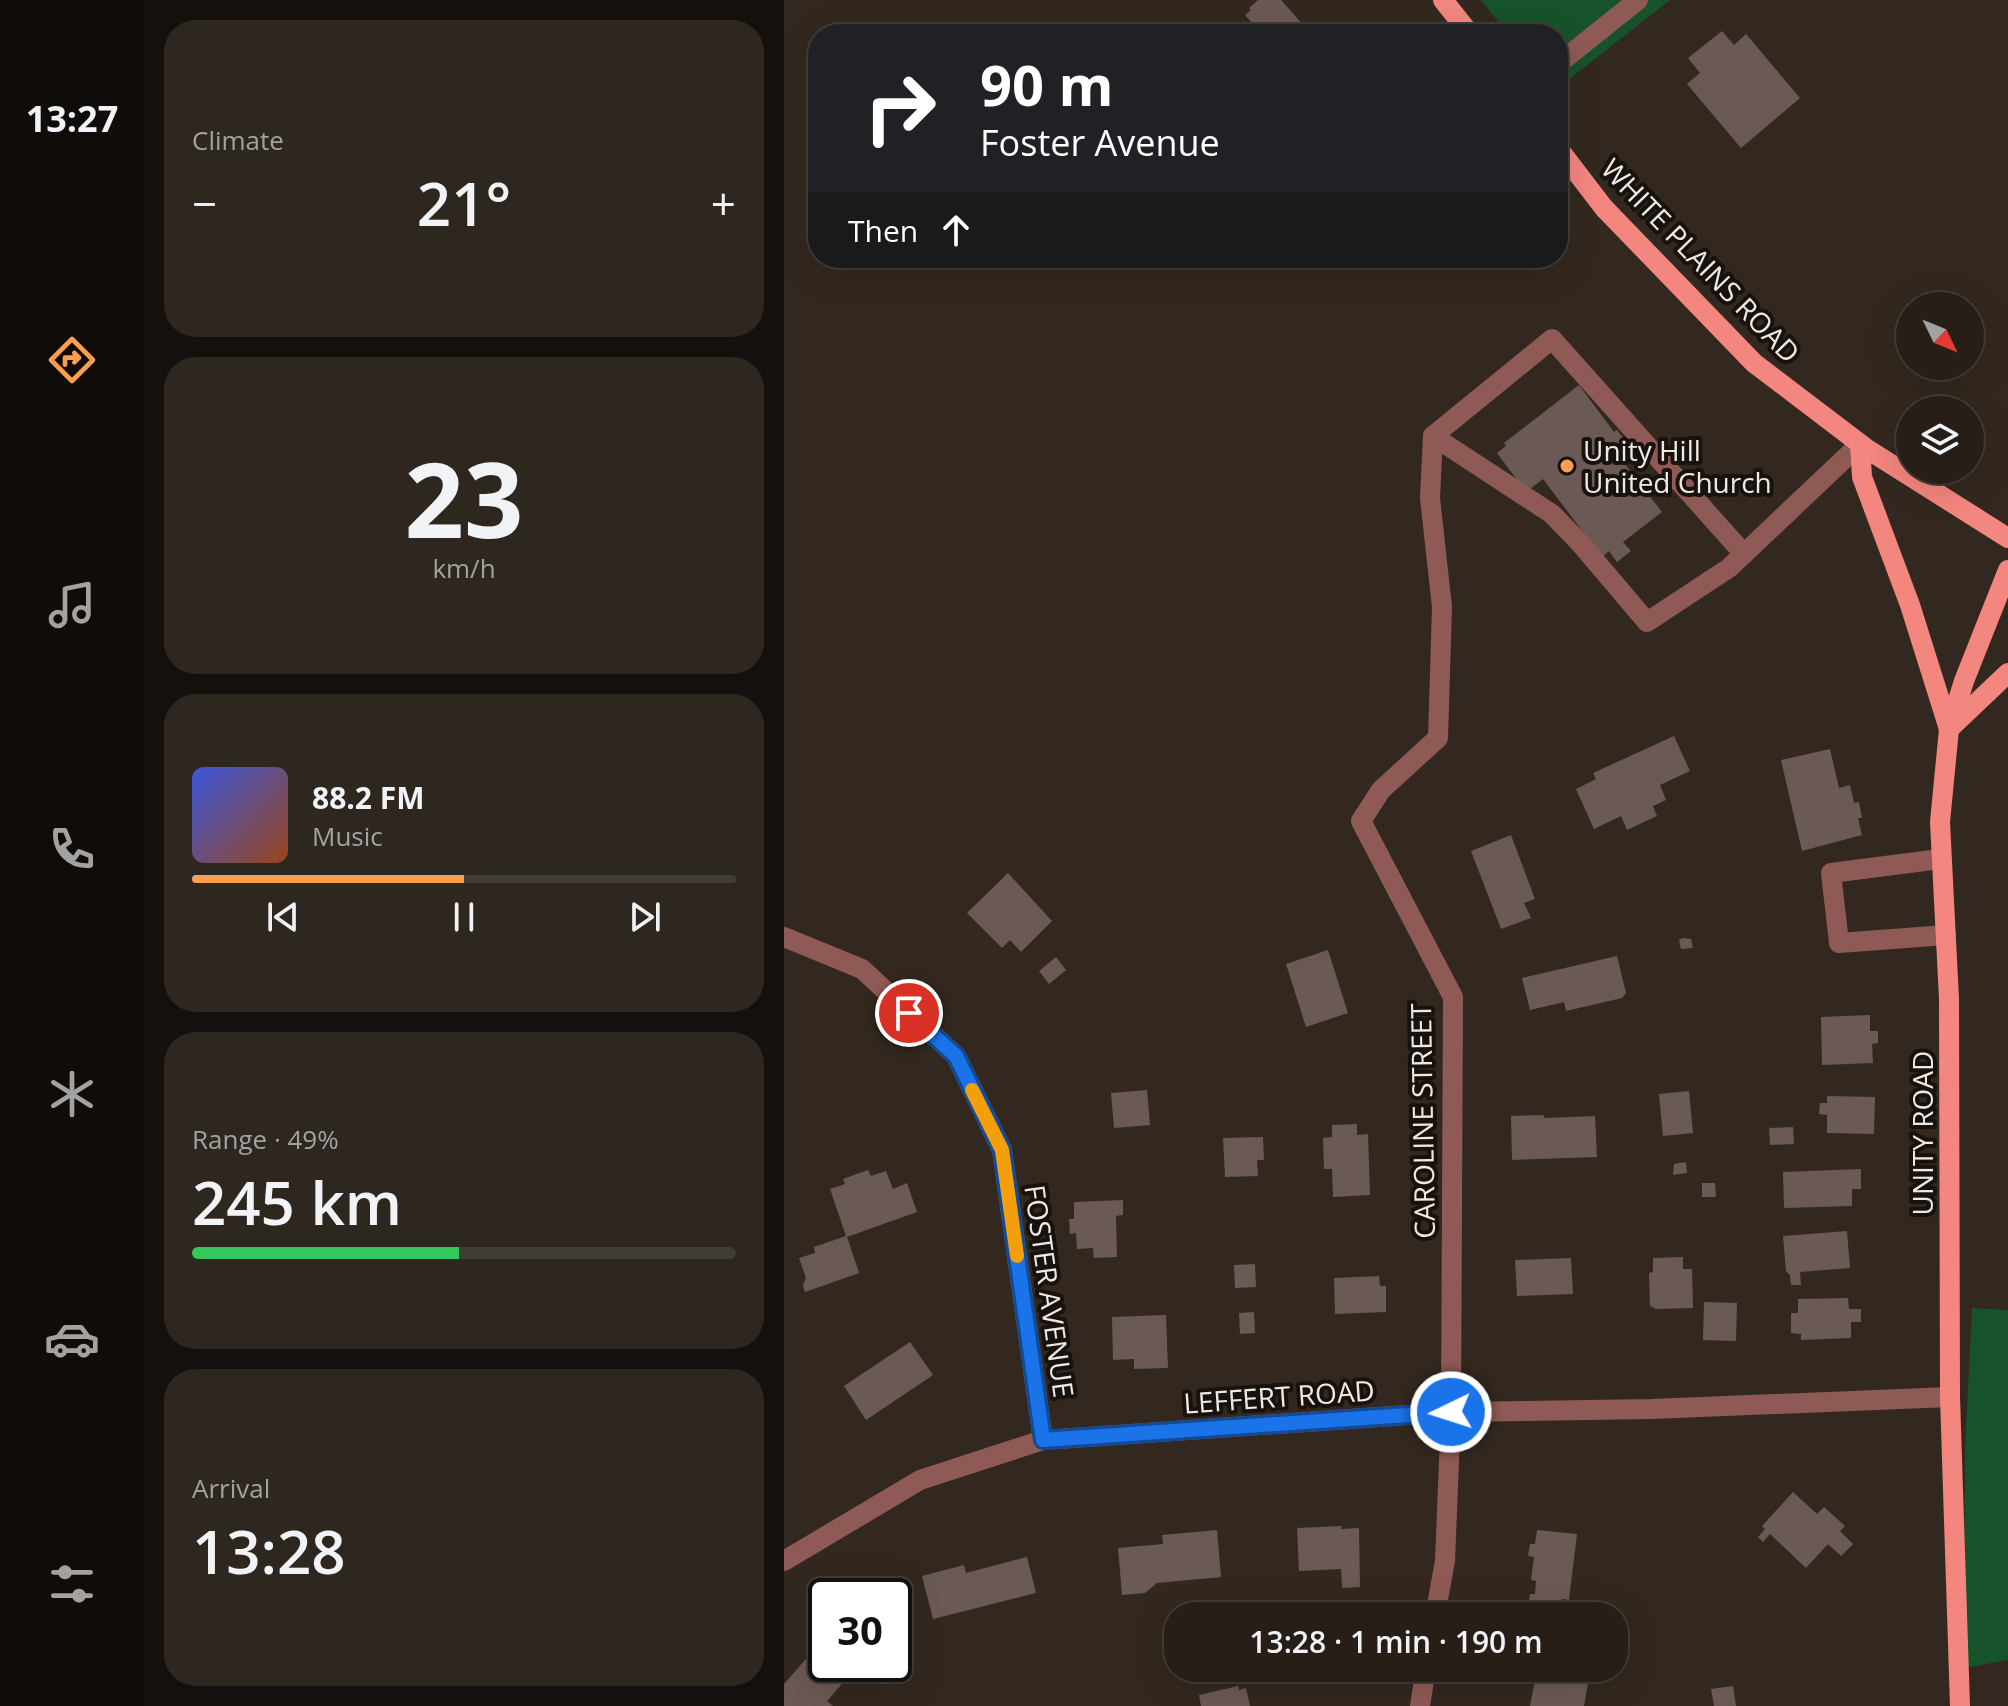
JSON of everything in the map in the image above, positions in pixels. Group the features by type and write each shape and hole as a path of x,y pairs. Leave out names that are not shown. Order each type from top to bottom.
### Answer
{"main road":[{"path":"1443,0 1462,24"},
{"name":"WHITE PLAINS ROAD","path":"1568,161 1604,208 1754,363 1860,444 2008,538"},
{"path":"1860,444 1862,477 1910,605 1949,729 2008,673"},
{"name":"UNITY ROAD","path":"1960,1706 1950,1397 1949,999 1940,822 1949,729 1964,681 2008,570"}],"street":[{"path":"1568,56 1638,0"},
{"path":"1744,554 1552,339 1433,436 1552,514 1647,622 1729,568 1744,554 1860,444"},
{"name":"CAROLINE STREET","path":"1433,436 1430,498 1442,607 1438,738 1381,790 1361,821 1453,997 1451,1412"},
{"path":"1940,859 1831,873 1839,943 1946,935"},
{"name":"FOSTER AVENUE","path":"784,937 862,969 956,1056 1002,1150 1043,1440"},
{"name":"LEFFERT ROAD","path":"784,1561 920,1480 1043,1440 1451,1412 1652,1409 1950,1397"},
{"path":"1438,1602 1445,1561 1451,1412"},
{"path":"1420,1706 1424,1682"}],"green space":[{"path":"1481,0 1670,0 1568,80 1568,24 1500,24"},
{"path":"1972,1308 2008,1310 2008,1660 1964,1668 1965,1447"}],"building":[{"path":"1258,0 1281,0 1302,24 1253,24 1245,15 1251,10 1249,8"},
{"path":"1722,31 1734,45 1746,34 1800,98 1741,148 1687,84 1700,73 1688,58"},
{"name":"Unity Hill United Church","path":"1579,385 1614,432 1617,430 1627,443 1615,451 1662,512 1623,542 1631,551 1617,562 1609,551 1602,557 1543,479 1526,492 1497,453 1506,446 1504,443"},
{"path":"1674,736 1690,771 1660,785 1666,800 1653,806 1657,816 1627,830 1621,816 1594,829 1576,789 1596,779 1593,773"},
{"path":"1830,749 1839,788 1850,785 1854,803 1859,802 1862,818 1858,818 1862,835 1802,851 1781,760"},
{"path":"1511,835 1535,899 1524,903 1531,918 1501,929 1471,851"},
{"path":"1008,873 1052,921 1021,952 1010,940 1002,948 967,913"},
{"path":"1691,939 1693,948 1681,949 1679,940"},
{"path":"1328,950 1348,1013 1306,1027 1286,964"},
{"path":"1617,956 1626,993 1622,998 1566,1011 1564,1002 1530,1010 1522,978"},
{"path":"1056,957 1066,970 1049,984 1039,971"},
{"path":"1870,1015 1870,1031 1878,1031 1878,1043 1872,1044 1873,1063 1822,1065 1821,1017"},
{"path":"1147,1090 1150,1125 1114,1128 1111,1093"},
{"path":"1689,1091 1693,1133 1663,1136 1659,1094"},
{"path":"1827,1096 1875,1097 1874,1134 1827,1133 1827,1115 1819,1114 1820,1103 1827,1103"},
{"path":"1543,1115 1545,1118 1595,1116 1597,1157 1512,1160 1511,1116"},
{"path":"1357,1124 1357,1135 1368,1134 1370,1195 1333,1197 1332,1169 1324,1169 1323,1138 1332,1137 1332,1125"},
{"path":"1793,1127 1794,1144 1770,1145 1769,1128"},
{"path":"1263,1137 1264,1160 1257,1160 1258,1176 1225,1177 1223,1138"},
{"path":"1686,1162 1687,1173 1673,1175 1674,1164"},
{"path":"1861,1169 1861,1189 1852,1189 1852,1206 1784,1208 1783,1172"},
{"path":"868,1170 871,1176 886,1171 893,1189 907,1183 917,1212 847,1237 859,1273 805,1292 803,1285 806,1278 799,1258 815,1253 814,1247 846,1236 830,1189 845,1184 843,1179"},
{"path":"1702,1183 1715,1183 1716,1197 1702,1197"},
{"path":"1123,1200 1123,1215 1116,1216 1117,1257 1094,1258 1093,1248 1077,1249 1076,1233 1070,1234 1069,1219 1074,1219 1074,1202"},
{"path":"1847,1231 1850,1268 1800,1272 1801,1285 1791,1285 1790,1275 1786,1271 1783,1236"},
{"path":"1683,1257 1683,1269 1692,1269 1693,1308 1656,1309 1650,1306 1649,1273 1653,1272 1653,1258"},
{"path":"1571,1258 1573,1294 1517,1296 1515,1260"},
{"path":"1255,1264 1256,1287 1235,1288 1234,1265"},
{"path":"1379,1276 1380,1286 1386,1286 1386,1312 1335,1314 1334,1278"},
{"path":"1848,1298 1849,1309 1861,1309 1861,1322 1851,1322 1851,1338 1801,1340 1801,1334 1791,1333 1791,1313 1798,1313 1798,1299"},
{"path":"1704,1302 1737,1303 1736,1341 1703,1340"},
{"path":"1254,1312 1255,1333 1240,1334 1239,1313"},
{"path":"1166,1315 1168,1368 1134,1369 1134,1359 1113,1360 1112,1317"},
{"path":"910,1342 933,1375 866,1420 844,1386"},
{"path":"1793,1492 1817,1514 1824,1507 1845,1526 1840,1531 1853,1544 1841,1556 1828,1544 1806,1568 1770,1534 1763,1542 1758,1537 1765,1529 1762,1526"},
{"path":"1342,1526 1341,1529 1359,1528 1360,1587 1342,1588 1341,1569 1299,1571 1297,1528"},
{"path":"1217,1530 1221,1577 1157,1583 1145,1593 1122,1595 1118,1548 1163,1544 1162,1535"},
{"path":"1537,1530 1577,1534 1569,1600 1529,1602 1530,1594 1535,1594 1536,1581 1531,1580 1534,1557 1528,1556 1530,1544 1535,1544"},
{"path":"1027,1557 1036,1593 933,1619 922,1576 964,1565 966,1573"},
{"path":"808,1657 808,1682 843,1682 827,1701 833,1706 784,1706 784,1684"},
{"path":"1534,1682 1588,1683 1584,1706 1530,1706"},
{"path":"1238,1686 1239,1690 1246,1688 1250,1706 1201,1706 1199,1695"},
{"path":"1733,1686 1736,1706 1714,1706 1711,1689"}],"slow traffic":[{"path":"972,1090 1002,1150 1017,1256"}],"place":[{"name":"Unity Hill United Church","path":"1567,466"}],"route":[{"path":"909,1013 956,1056 1002,1150 1043,1440 1451,1412"}]}
